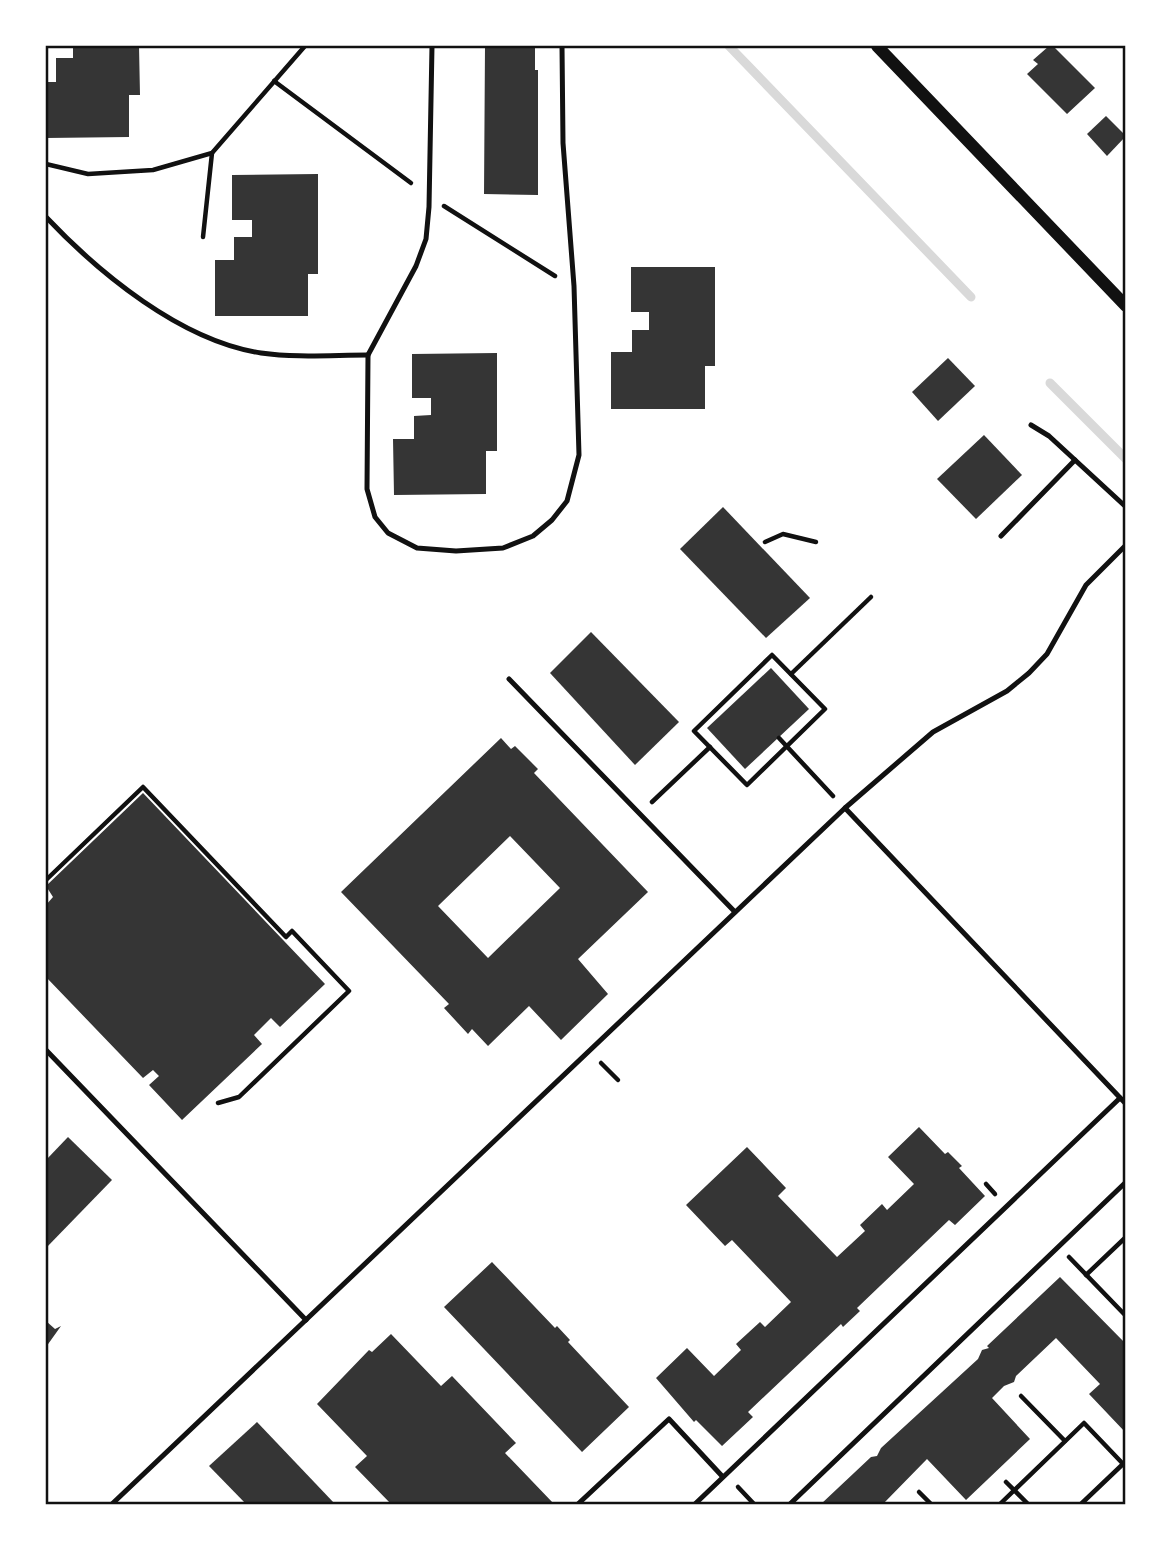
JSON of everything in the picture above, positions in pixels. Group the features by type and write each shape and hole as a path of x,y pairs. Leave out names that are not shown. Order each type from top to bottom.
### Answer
{"street":[{"path":"877,46 1125,306"}],"lane":[{"path":"432,46 426,239 416,266 368,355 367,489 375,517 388,533 417,548 456,551 503,548 533,536 552,520 567,501 579,455 562,46"},
{"path":"46,217 79,252 142,299 201,334 231,346 262,353 368,355"},
{"path":"1031,425 1049,436 1125,507"},
{"path":"1001,536 1075,460"},
{"path":"112,1504 845,808 933,732 1007,691 1029,673 1047,654 1086,585 1125,545"},
{"path":"509,679 735,912"},
{"path":"845,808 1125,1104"},
{"path":"46,1050 306,1320"},
{"path":"695,1504 1119,1098"},
{"path":"790,1504 1125,1182"},
{"path":"578,1504 669,1419 722,1476"}],"path":[{"path":"203,237 212,153 305,46"},
{"path":"46,164 88,174 140,171 212,153"},
{"path":"765,542 783,534 816,542"},
{"path":"791,674 871,597"},
{"path":"772,655 825,709 747,785 710,747 694,732 772,655"},
{"path":"779,738 845,808"},
{"path":"639,815 710,747"},
{"path":"46,880 143,788 286,937 292,931 349,991 239,1097 218,1102"},
{"path":"1086,1275 1125,1237"},
{"path":"1059,1246 1125,1316"},
{"path":"1021,1396 1065,1441"},
{"path":"1000,1504 1084,1423 1124,1466 1082,1504"},
{"path":"1006,1482 1028,1504"},
{"path":"919,1492 931,1504"}],"building":[{"path":"73,46 139,46 140,95 129,95 129,137 46,138 46,82 56,82 56,58 73,58"},
{"path":"485,46 538,46 535,48 535,70 538,70 538,195 484,194"},
{"path":"1049,46 1053,46 1095,88 1067,114 1027,74 1038,64 1033,60"},
{"path":"1106,116 1126,136 1107,156 1087,134"},
{"path":"318,174 318,274 308,274 308,316 215,316 215,260 234,260 234,237 252,237 252,220 232,220 232,175"},
{"path":"631,267 715,267 715,366 705,366 705,409 611,409 611,352 632,352 632,330 649,330 649,312 631,312"},
{"path":"497,353 497,451 486,451 486,494 394,495 393,439 414,439 414,416 431,415 431,398 412,398 412,354"},
{"path":"948,358 975,386 938,421 912,392"},
{"path":"984,435 1022,475 976,519 937,479"},
{"path":"723,507 810,598 766,638 680,549"},
{"path":"591,632 679,722 635,765 550,673"},
{"path":"771,668 809,709 745,769 707,728"},
{"path":"501,738 511,749 515,746 538,769 534,773 648,892 578,959 608,994 561,1040 529,1006 488,1046 472,1029 468,1034 444,1008 449,1004 341,892","holes":["510,836 560,888 488,958 438,906"]},
{"path":"143,793 325,984 280,1027 271,1018 254,1035 262,1044 182,1120 149,1085 159,1076 153,1070 143,1078 46,977 46,905 53,897 46,886"},
{"path":"919,1127 945,1154 948,1152 962,1166 959,1168 985,1196 955,1225 949,1220 857,1308 860,1311 843,1327 841,1324 748,1412 753,1417 722,1446 696,1420 694,1422 656,1378 687,1348 714,1376 741,1350 736,1344 760,1322 765,1327 791,1302 732,1240 725,1246 686,1205 747,1147 786,1188 778,1196 837,1257 865,1231 860,1225 882,1204 887,1210 914,1184 888,1157"},
{"path":"68,1137 112,1180 46,1248 46,1160"},
{"path":"492,1262 555,1328 557,1326 570,1340 568,1342 629,1407 582,1452 444,1307"},
{"path":"1060,1277 1126,1344 1126,1433 1089,1394 1100,1384 1056,1338 1016,1376 1014,1382 1004,1386 992,1398 1030,1439 966,1500 927,1459 883,1504 821,1504 871,1457 877,1456 881,1448 978,1359 982,1350 989,1348 987,1346"},
{"path":"46,1321 55,1329 61,1326 46,1347"},
{"path":"391,1334 441,1386 452,1376 516,1443 505,1453 554,1504 391,1504 355,1467 367,1456 317,1404 369,1350 372,1352"},
{"path":"257,1422 335,1504 246,1504 209,1466"}],"waterway":[{"path":"729,46 971,297"},
{"path":"1050,383 1126,459"}]}
